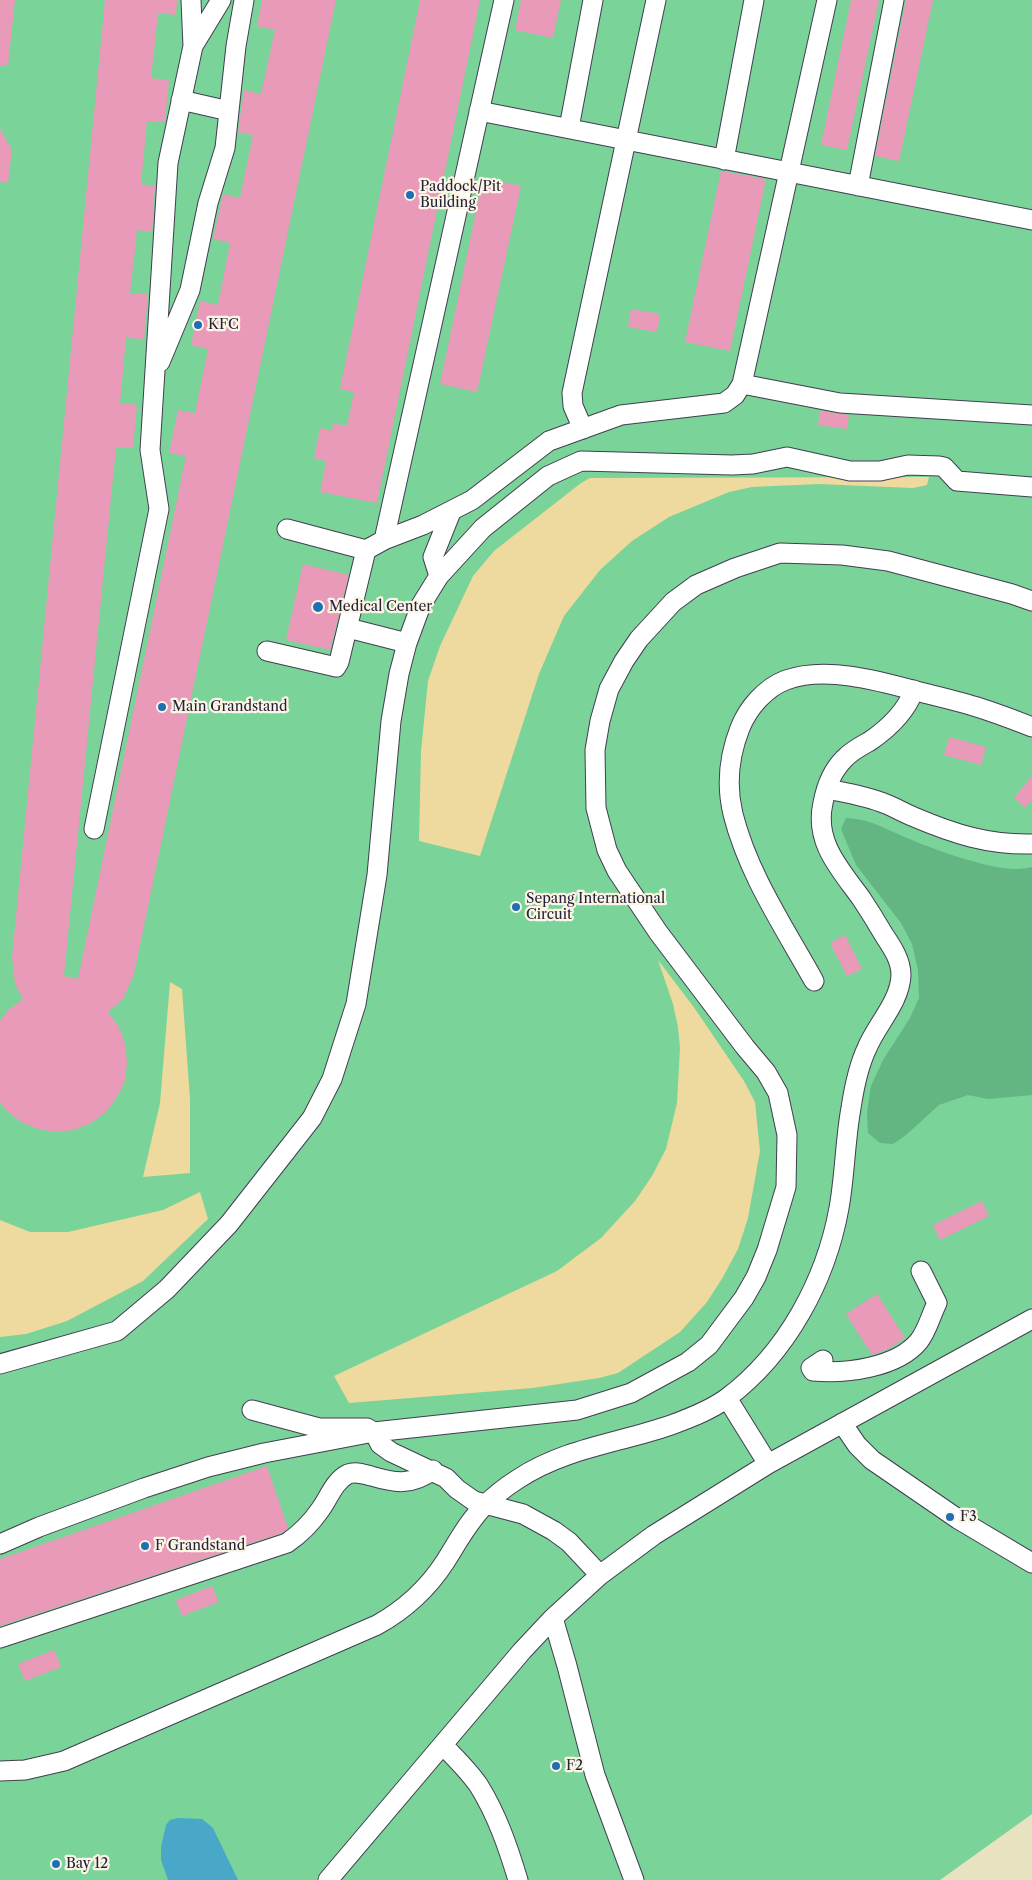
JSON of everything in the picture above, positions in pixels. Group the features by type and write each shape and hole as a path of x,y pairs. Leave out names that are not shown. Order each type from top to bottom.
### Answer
{"street":[{"path":"94,829 159,509 150,450 154,377 168,163 193,46 191,0"},
{"path":"193,46 221,0"},
{"path":"154,377 190,290 208,203 225,148 236,46 244,0"},
{"path":"384,540 504,0"},
{"path":"569,128 593,0"},
{"path":"583,429 573,406 572,393 656,0"},
{"path":"724,160 754,0"},
{"path":"287,530 366,550 384,540 451,512 472,500 548,441 621,415 724,403 735,395 742,384 827,0"},
{"path":"858,186 894,0"},
{"path":"181,100 229,111"},
{"path":"480,110 1032,220"},
{"path":"742,384 840,403 1032,415"},
{"path":"0,1364 117,1331 166,1289 229,1224 312,1118 332,1079 356,1004 377,875 391,721 399,674 407,643 421,605 439,576 483,528 548,476 581,461 732,465 753,464 787,456 850,471 880,471 908,465 939,466 944,467 957,481 1032,487"},
{"path":"439,576 433,557 451,512"},
{"path":"267,651 336,667 348,628 366,550"},
{"path":"0,1544 126,1494 208,1467 264,1453 374,1432 578,1410 631,1393 688,1362 708,1345 744,1298 756,1277 767,1250 786,1187 787,1134 778,1093 766,1072 658,932 617,871 607,850 596,808 595,750 600,721 609,689 624,661 639,639 673,602 696,585 735,568 780,553 842,555 888,561 1032,601"},
{"path":"348,628 407,643"},
{"path":"814,981 759,884 734,815 729,780 735,740 744,717 757,701 771,688 786,680 805,676 856,676 986,710 1032,727"},
{"path":"0,1771 25,1770 64,1762 394,1616 427,1585 443,1565 473,1518 485,1504 518,1479 559,1457 675,1424 710,1408 727,1398 774,1352 793,1325 815,1285 826,1257 840,1205 849,1120 860,1066 870,1041 891,1006 899,986 901,974 895,953 838,866 823,838 821,814 830,778 845,757 890,725 904,711 914,690"},
{"path":"827,789 886,804 913,817 972,839 1011,844 1032,844"},
{"path":"823,1360 811,1368 813,1371 862,1369 885,1364 906,1352 918,1341 937,1303 922,1271"},
{"path":"328,1880 522,1651 553,1618 600,1575 654,1535 768,1464 1032,1319"},
{"path":"906,1352 920,1379"},
{"path":"727,1398 768,1464"},
{"path":"252,1410 319,1428 367,1428 374,1432 380,1444 391,1452 433,1470 474,1501 523,1514 554,1531 569,1542 600,1575"},
{"path":"842,1423 857,1445 878,1465 958,1519 1032,1563"},
{"path":"0,1638 287,1543 300,1534 310,1523 341,1478 350,1473 360,1473 398,1482 412,1481 423,1477 433,1470"},
{"path":"553,1618 595,1775 634,1880"},
{"path":"443,1745 478,1785 494,1813 518,1880"}],"green space":[{"name":"Sepang International Circuit","path":"0,0 1032,0 1032,1814 940,1880 0,1880"},
{"path":"846,818 874,824 926,846 974,862 1005,868 1019,869 1032,867 1032,1095 988,1099 968,1095 939,1105 906,1135 893,1144 880,1143 868,1133 867,1112 871,1086 883,1060 910,1018 919,998 918,970 912,944 901,923 856,865 841,829"}],"sand":[{"path":"929,477 927,485 913,488 818,484 752,487 729,492 669,517 632,541 600,570 564,616 539,674 480,856 419,841 421,751 428,681 440,646 473,576 494,551 581,483 590,478"},
{"path":"658,960 693,1006 744,1081 755,1102 760,1151 748,1218 738,1249 707,1302 680,1332 618,1373 599,1378 533,1388 349,1403 334,1376 557,1271 601,1238 635,1201 652,1176 666,1149 677,1103 680,1048 678,1027 673,1004"},
{"path":"170,982 182,989 190,1099 190,1173 143,1177 160,1103"},
{"path":"200,1192 208,1219 143,1281 67,1321 26,1334 0,1337 0,1220 30,1232 68,1232 163,1210"}],"water":[{"path":"178,1818 202,1819 213,1828 238,1880 168,1880 161,1860 161,1847 166,1825 170,1820"}],"building":[{"path":"0,0 15,0 8,65 0,65"},
{"name":"Main Grandstand","path":"105,0 177,0 176,15 158,13 151,78 169,80 165,122 147,121 141,184 155,186 152,232 137,230 130,293 148,294 144,339 126,338 120,403 137,405 133,448 116,447 64,976 78,979 186,456 169,453 178,410 195,413 208,349 191,345 200,301 218,305 230,243 213,239 223,194 240,198 253,135 238,132 244,90 261,94 275,30 257,26 262,0 336,0 134,974 123,999 108,1012 119,1027 125,1044 127,1062 125,1081 117,1097 106,1112 91,1123 74,1130 56,1132 38,1129 21,1122 6,1110 0,1102 0,1021 8,1010 23,999 15,984 12,957"},
{"name":"Paddock/Pit Building","path":"420,0 480,0 377,503 320,492 326,461 314,458 320,428 332,431 333,423 347,426 354,392 340,389"},
{"path":"521,0 561,0 553,38 515,30"},
{"path":"851,0 879,0 847,150 821,145"},
{"path":"906,0 933,0 899,161 875,156"},
{"path":"0,129 12,150 8,183 0,182"},
{"path":"721,171 766,179 730,351 685,342"},
{"path":"483,178 521,186 477,392 440,384"},
{"path":"631,309 660,314 657,332 628,327"},
{"path":"820,411 849,415 847,429 818,425"},
{"name":"Medical Center","path":"303,564 349,575 330,650 286,640"},
{"path":"949,737 986,747 981,765 944,755"},
{"path":"1032,776 1032,800 1025,808 1014,798"},
{"path":"845,935 862,969 847,976 830,943"},
{"path":"982,1201 989,1216 940,1240 933,1225"},
{"path":"877,1294 905,1338 888,1349 872,1355 846,1314"},
{"name":"F Grandstand","path":"267,1466 288,1528 282,1533 0,1626 0,1559"},
{"path":"212,1586 219,1602 182,1616 176,1600"},
{"path":"54,1650 61,1667 25,1681 18,1664"}],"place":[{"name":"Paddock/Pit Building","path":"410,195"},
{"name":"KFC","path":"198,325"},
{"name":"Medical Center","path":"318,607"},
{"name":"Main Grandstand","path":"162,707"},
{"name":"Sepang International Circuit","path":"516,907"},
{"name":"F3","path":"950,1517"},
{"name":"F Grandstand","path":"145,1546"},
{"name":"F2","path":"556,1766"},
{"name":"Bay 12","path":"56,1864"}]}
